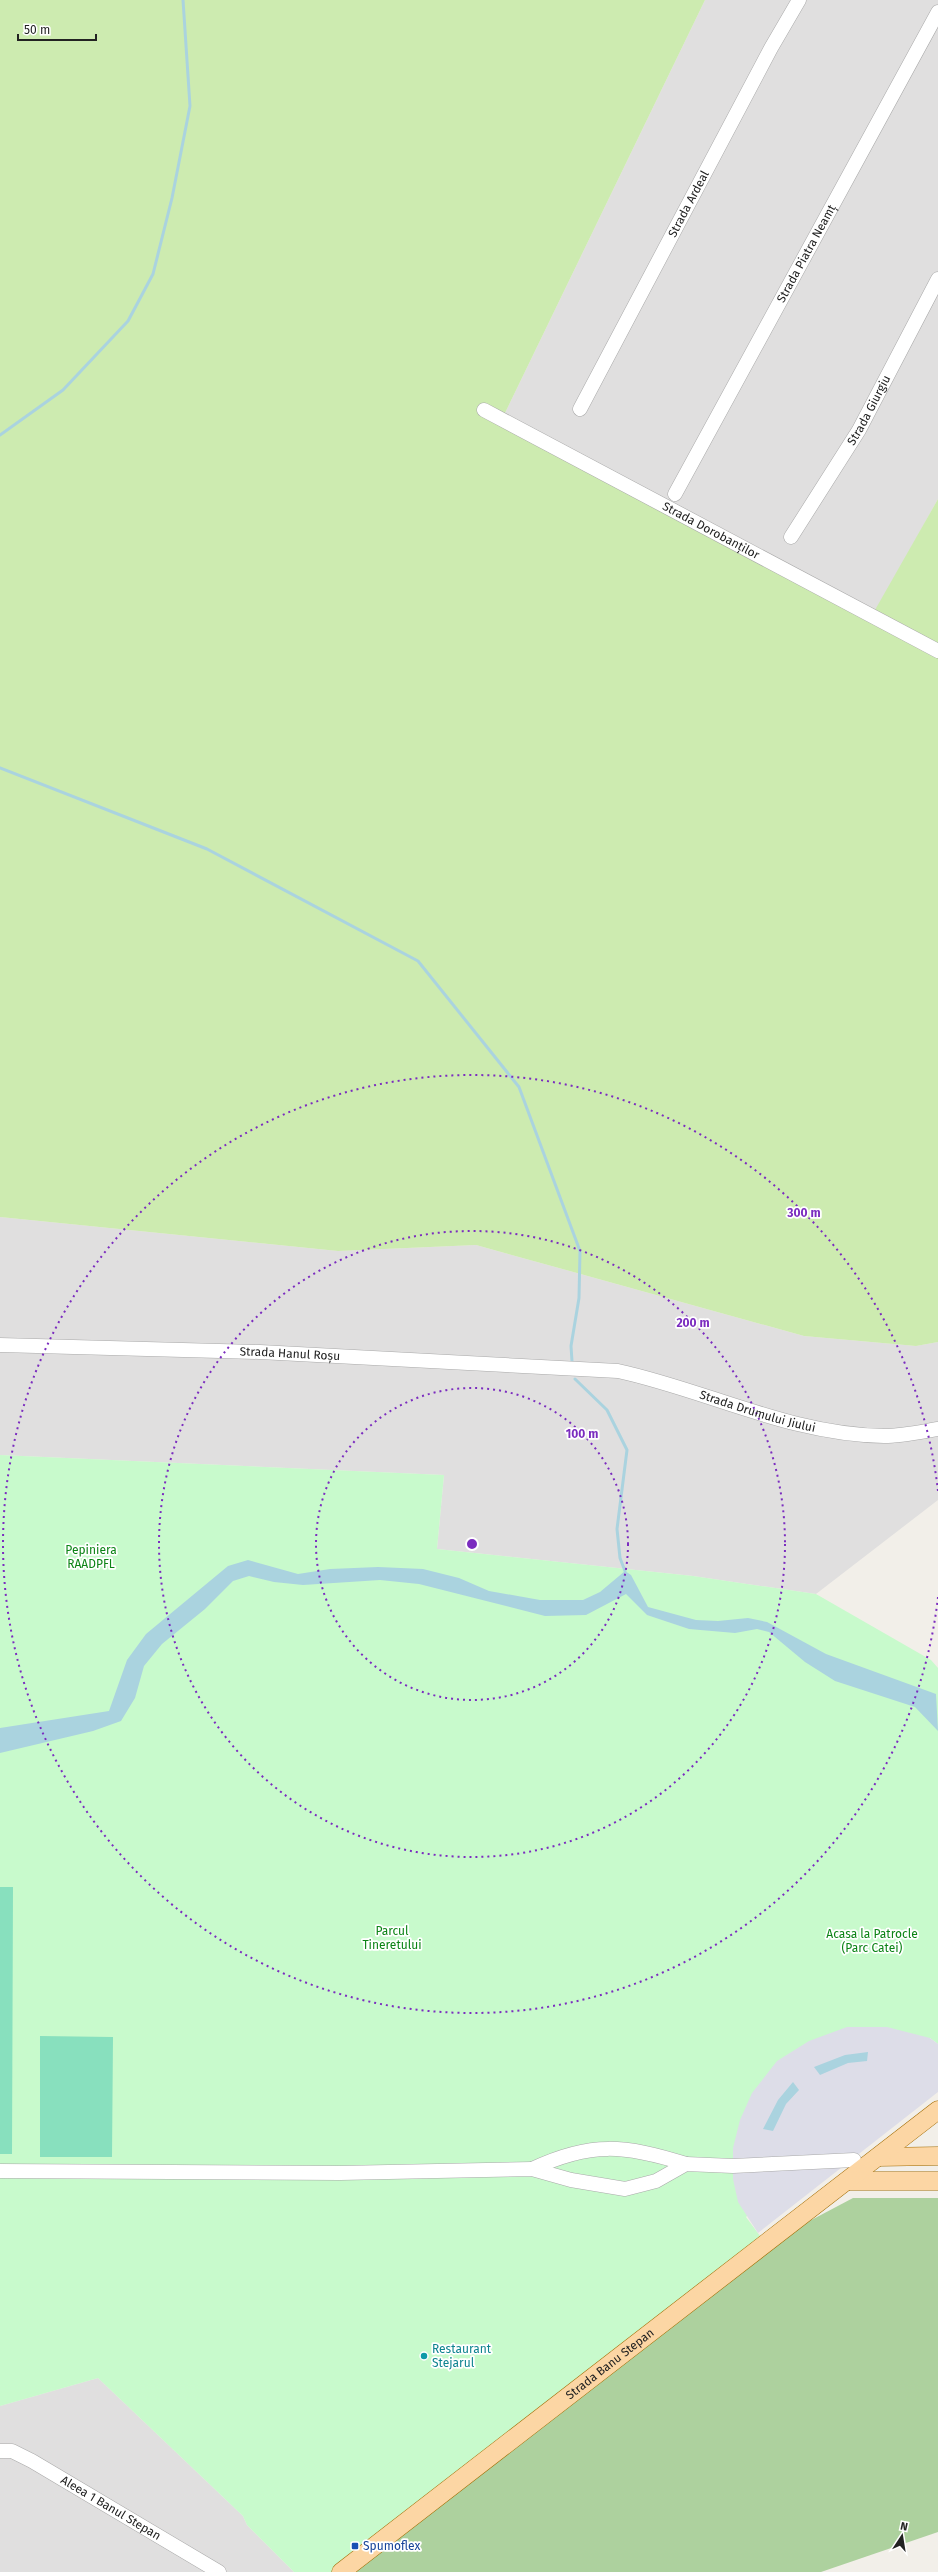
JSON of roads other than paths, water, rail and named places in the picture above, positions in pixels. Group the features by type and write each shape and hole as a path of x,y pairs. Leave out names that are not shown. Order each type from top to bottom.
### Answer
{"main road":[{"name":"Strada Banu Stepan","path":"341,2572 938,2110"},
{"path":"878,2157 938,2156"},
{"path":"847,2181 938,2181"}],"street":[{"name":"Strada Ardeal","path":"580,410 771,48 799,0"},
{"name":"Strada Piatra Neamț","path":"676,494 938,12"},
{"name":"Strada Giurgiu","path":"791,537 859,430 938,279"},
{"name":"Strada Dorobanților","path":"484,410 938,651"},
{"name":"Strada Hanul Roșu","path":"0,1345 260,1352 580,1370"},
{"name":"Strada Drumului Jiului","path":"580,1370 618,1371 657,1379 784,1421 818,1429 884,1436 938,1429"},
{"path":"532,2169 571,2154 594,2149 618,2148 646,2152 686,2164 733,2166 854,2160"},
{"path":"0,2171 340,2173 532,2169 577,2182 625,2189 656,2181 686,2164"},
{"name":"Aleea 1 Banul Stepan","path":"0,2451 12,2451 32,2461 219,2572"}],"water":[{"path":"248,1560 298,1574 330,1569 378,1567 423,1569 459,1578 489,1591 540,1600 583,1600 600,1592 625,1571 631,1575 648,1607 696,1620 718,1621 748,1618 767,1622 826,1654 936,1694 938,1731 915,1707 835,1681 805,1662 769,1632 757,1629 735,1633 689,1629 647,1615 626,1594 586,1615 545,1616 419,1584 380,1580 303,1585 274,1582 249,1576 233,1581 205,1609 162,1644 144,1666 135,1698 121,1721 93,1731 0,1753 0,1728 109,1711 127,1660 146,1634 228,1566"},
{"path":"868,2052 867,2061 848,2063 820,2075 814,2067 845,2055"},
{"path":"793,2082 799,2090 786,2104 773,2131 763,2129 778,2100"}],"waterway":[{"path":"0,435 63,390 128,321 153,274 172,198 190,106 183,0"},
{"path":"0,768 207,849 418,961 519,1087 580,1251 579,1298 571,1346 572,1361"},
{"path":"575,1379 607,1410 627,1450 617,1529 620,1558 625,1571"}],"place":[{"name":"Restaurant Stejarul","path":"424,2356"},
{"name":"Spumoflex","path":"355,2546"}],"park label":[{"name":"Pepiniera RAADPFL","path":"91,1557"},
{"name":"Parcul Tineretului","path":"392,1938"},
{"name":"Acasa la Patrocle (Parc Catei)","path":"872,1941"}]}
